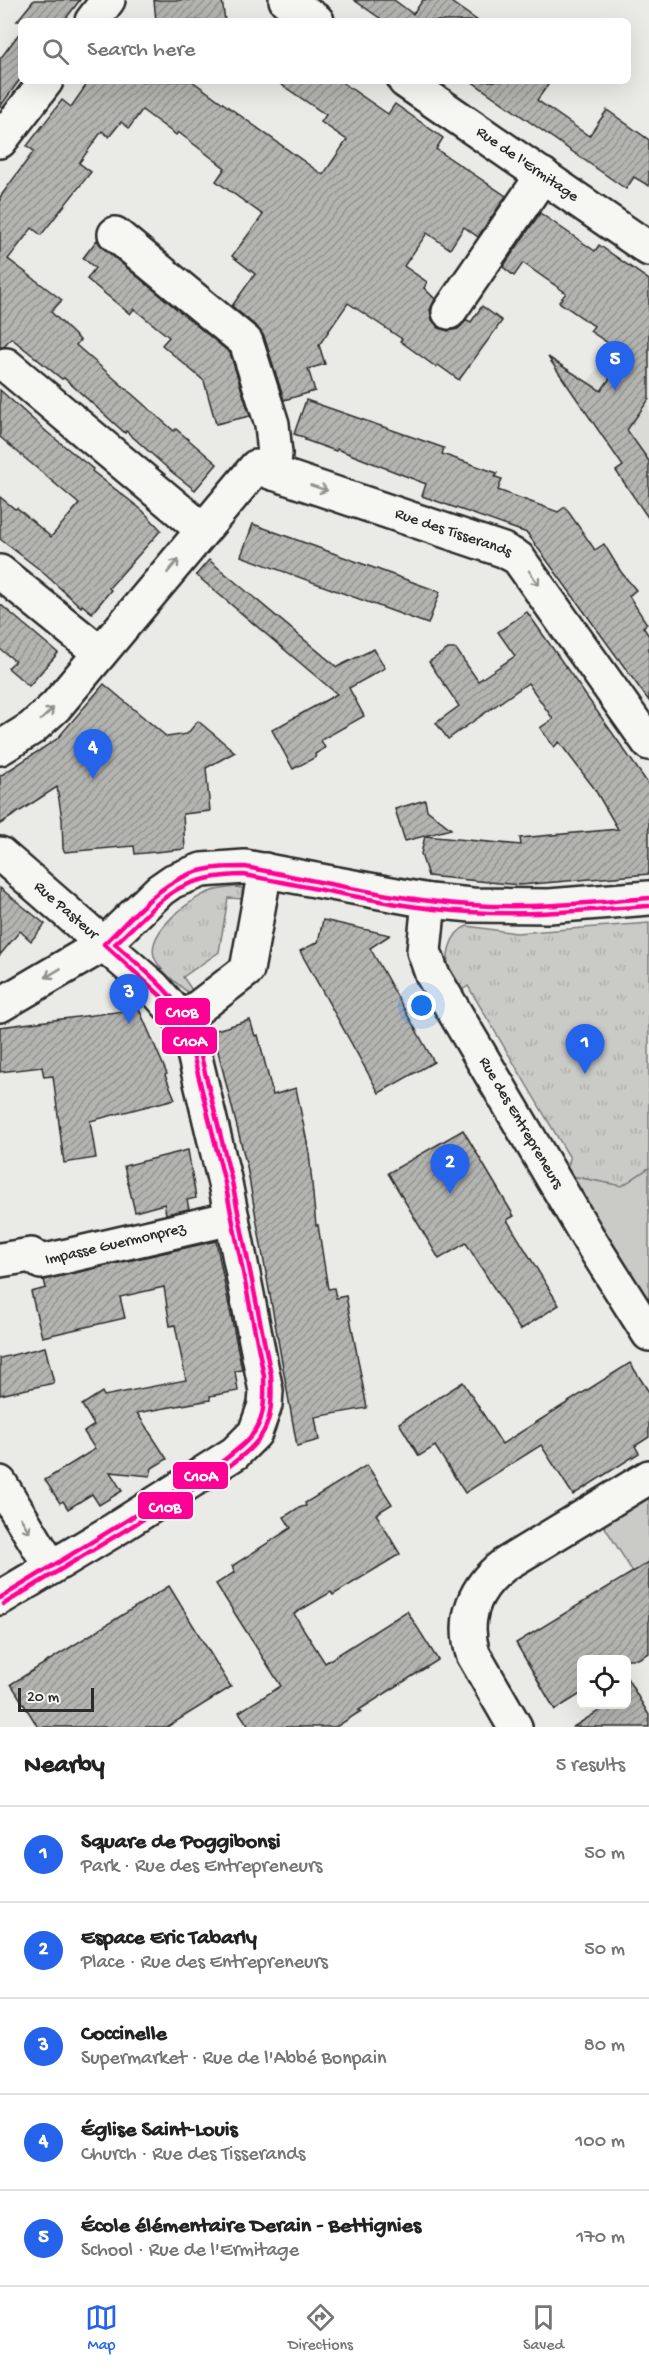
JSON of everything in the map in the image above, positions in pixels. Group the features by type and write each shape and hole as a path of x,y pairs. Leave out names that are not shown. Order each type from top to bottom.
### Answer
{"street":[{"path":"94,18 108,0"},
{"path":"286,0 313,18"},
{"path":"0,141 44,84"},
{"name":"Rue de l'Ermitage","path":"409,84 649,249"},
{"path":"449,312 543,175"},
{"path":"115,234 246,342 272,424 275,454 273,473"},
{"path":"6,365 203,531"},
{"name":"Rue des Tisserands","path":"0,748 32,729 45,717 256,467 503,550 518,558 649,743"},
{"path":"0,572 100,653"},
{"name":"Rue Pasteur","path":"0,854 104,944 160,890 186,874 230,867 265,870 429,900 472,905 526,907 649,898"},
{"path":"182,1020 247,970 265,870"},
{"name":"Rue des Entrepreneurs","path":"429,900 424,951 432,974 587,1236 649,1335"},
{"path":"0,1005 104,944 162,996 182,1020 196,1058 232,1218 264,1376 265,1405 258,1426 248,1442 219,1464 193,1494 119,1538 51,1567 1,1612"},
{"name":"Impasse Guermonprez","path":"0,1260 31,1255 41,1262 232,1218"},
{"path":"515,1727 473,1654 469,1620 476,1597 487,1580 504,1565 649,1477"},
{"path":"0,1483 51,1567"}],"shaded area":[{"path":"649,294 649,502 576,399"}],"green space":[{"path":"235,887 248,889 245,899 228,898 219,952 183,977 194,993 192,996 165,973 157,962 154,956 154,946 157,936 173,916 203,894"},
{"path":"649,923 649,1168 622,1186 571,1176 567,1169 570,1158 468,986 461,991 451,976 448,967 450,946 456,934 467,926 516,933"},
{"path":"649,1168 649,1308 571,1176 622,1186"},
{"path":"649,1492 649,1598 601,1521"}],"building":[{"path":"34,0 80,0 66,18 19,18"},
{"path":"154,0 222,0 225,18 156,18"},
{"path":"354,0 394,0 413,14 423,0 448,0 474,18 380,18"},
{"path":"18,35 18,82 0,107 0,59"},
{"path":"87,84 196,84 323,175 347,140 321,122 326,115 280,84 344,84 388,114 395,104 443,138 436,149 506,196 478,237 464,227 450,249 427,233 404,266 427,282 424,288 435,299 430,310 432,320 439,328 448,331 458,329 467,320 471,322 482,306 502,321 459,380 438,365 436,367 400,341 402,339 348,303 319,345 325,364 308,369 315,391 284,400 264,336 232,306 255,274 232,256 263,215 216,181 225,168 178,132 176,135 142,110 129,128 121,122 109,137 102,131 79,163 91,172 41,235 32,228 8,259 62,300 51,312 80,340 76,345 174,431 176,429 217,464 195,490 126,431 125,433 64,378 62,379 11,338 3,347 0,347 0,197 34,151 27,146 62,100 71,107"},
{"path":"475,84 549,84 537,100 589,136 607,110 649,140 649,186 634,177 626,189"},
{"path":"540,213 595,251 599,245 649,280 649,399 627,430 649,461 649,519 616,471 623,466 548,357 601,391 626,355 590,331 594,326 559,302 566,293 523,263 514,276 503,267"},
{"path":"97,240 103,248 230,353 250,416 216,424 204,381 162,345 169,337 134,309 130,314 87,279 95,268 83,258"},
{"path":"0,390 93,469 92,471 142,510 161,530 109,588 111,590 92,613 82,605 81,607 39,569 0,539 0,497 15,509 17,508 51,537 79,504 0,437"},
{"path":"306,400 444,448 442,454 497,473 495,477 502,479 498,490 558,512 565,507 595,550 604,544 621,572 636,590 629,596 647,624 643,627 649,636 649,701 527,533 422,496 426,484 294,434"},
{"path":"253,524 440,592 428,624 241,556"},
{"path":"209,560 337,667 374,649 385,668 349,688 364,716 321,740 325,748 315,754 316,757 293,769 272,730 337,694 196,575"},
{"path":"0,604 58,653 29,686 8,668 15,661 0,649"},
{"path":"527,612 649,785 649,874 520,885 428,876 421,854 425,836 521,845 520,838 618,829 594,788 559,742 554,747 540,728 553,719 528,683 448,739 436,723 459,706 429,662 448,649 456,649 478,681 515,656 498,632"},
{"path":"104,684 167,737 187,734 198,721 235,752 206,768 210,811 183,814 185,849 135,854 134,846 65,852 57,787 0,824 0,776 57,739"},
{"path":"425,800 427,810 451,829 405,841 395,809"},
{"path":"0,888 45,924 31,941 20,931 0,955"},
{"path":"323,920 390,935 370,948 434,1062 379,1093 300,951 318,942"},
{"path":"139,1009 167,1074 165,1075 175,1099 90,1121 96,1158 64,1163 53,1076 44,1077 42,1067 0,1072 0,1027"},
{"path":"250,1020 255,1036 258,1035 273,1095 296,1088 309,1152 316,1226 318,1225 328,1289 334,1288 336,1298 346,1296 367,1408 315,1417 319,1440 297,1446 247,1167 213,1031"},
{"path":"463,1130 514,1216 507,1220 559,1305 520,1330 466,1243 439,1259 388,1173"},
{"path":"188,1150 196,1198 187,1200 189,1209 166,1214 164,1204 135,1212 124,1166"},
{"path":"216,1241 242,1370 235,1371 238,1391 210,1396 210,1400 137,1413 167,1459 152,1468 150,1476 110,1472 122,1491 99,1505 92,1494 68,1509 63,1501 60,1503 45,1480 95,1449 84,1432 94,1425 82,1405 102,1392 104,1396 186,1380 175,1325 170,1326 164,1287 120,1297 125,1318 42,1337 31,1292 46,1288 44,1280"},
{"path":"45,1347 54,1383 0,1395 0,1358"},
{"path":"630,1363 649,1392 649,1437 635,1446 639,1453 573,1495 541,1445 465,1493 435,1446 419,1456 399,1423 463,1382 502,1444"},
{"path":"367,1465 392,1504 376,1514 400,1554 333,1595 331,1592 294,1614 325,1663 407,1611 438,1660 336,1727 249,1727 239,1712 281,1686 216,1584 235,1572 232,1566 291,1528 284,1517 306,1506 305,1503"},
{"path":"649,1562 649,1653 638,1659 631,1659 631,1655 577,1655 577,1696 555,1710 516,1643"},
{"path":"169,1586 231,1687 167,1727 38,1727 11,1684"},
{"path":"631,1685 649,1715 649,1727 573,1727 602,1709 631,1709"}],"transit line":[{"name":"C10A","path":"0,1598 219,1464 251,1436 257,1428 263,1407 264,1376 225,1183 188,1034 161,996 104,944 147,902 172,883 199,871 216,868 245,867 386,894 471,905 538,906 649,898"},
{"name":"C10B","path":"4,1604 224,1470 258,1440 264,1431 271,1408 271,1375 232,1182 195,1032 170,995 115,944 171,893 201,880 220,876 244,875 385,902 470,912 537,913 649,906"}],"place":[{"name":"École élémentaire Derain - Bettignies","path":"615,391"},
{"name":"Église Saint-Louis","path":"93,779"},
{"name":"Coccinelle","path":"129,1024"},
{"name":"Square de Poggibonsi","path":"585,1074"},
{"name":"Espace Eric Tabarly","path":"450,1194"}]}
